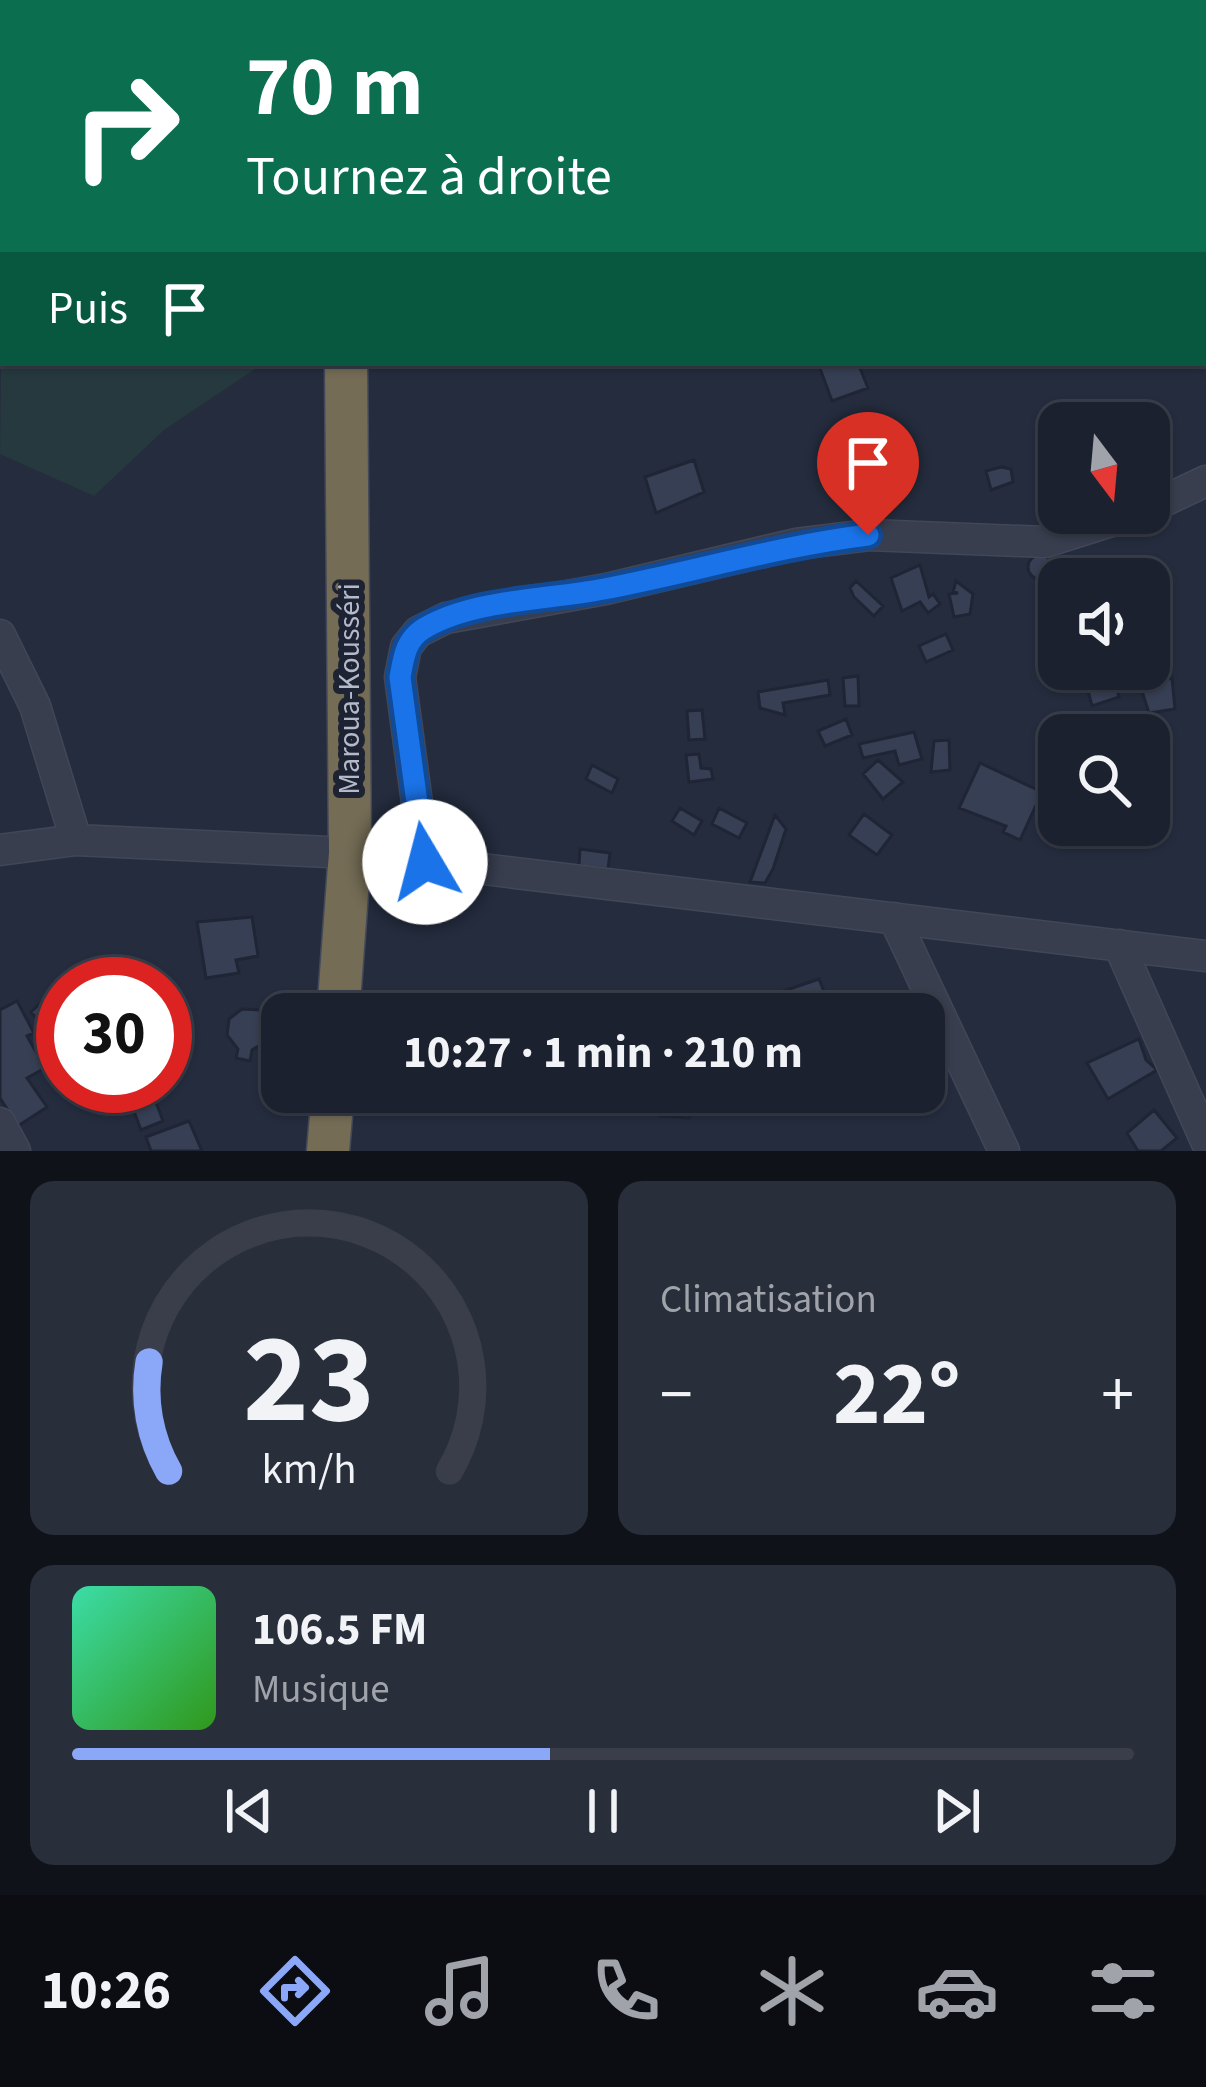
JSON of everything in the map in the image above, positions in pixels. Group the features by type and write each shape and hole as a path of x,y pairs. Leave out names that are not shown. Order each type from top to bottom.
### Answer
{"highway":[{"name":"Maroua-Kousséri","path":"340,993 350,854 346,366"},
{"path":"328,1151 331,1113"}],"street":[{"path":"1170,498 1206,482"},
{"path":"425,862 400,677 406,647 418,632 446,618 606,589 796,544 868,535 1045,542 1070,534"},
{"path":"0,635 35,706 76,840"},
{"path":"0,850 76,840 350,854 1206,956"},
{"path":"894,918 1004,1151"},
{"path":"1119,945 1206,1141"},
{"path":"0,1123 15,1151"}],"shaded area":[{"path":"1,366 260,366 164,430 94,496 0,454"}],"building":[{"path":"819,366 859,366 868,388 832,401"},
{"path":"694,460 704,492 656,513 645,477"},
{"path":"1011,469 1013,482 991,490 986,471"},
{"path":"1045,556 1049,558 1038,558 1038,579 1031,576 1031,558"},
{"path":"920,565 929,597 933,594 940,604 928,613 920,602 902,611 891,578"},
{"path":"856,581 883,606 874,616 854,597 850,588"},
{"path":"956,581 973,594 970,614 954,617 949,594 958,593 953,592"},
{"path":"946,634 953,650 926,662 919,646"},
{"path":"858,676 859,706 845,706 843,678"},
{"path":"1170,678 1175,709 1149,713 1142,690 1170,690"},
{"path":"828,680 830,695 783,703 785,715 760,708 758,692"},
{"path":"1117,690 1119,697 1092,706 1088,691"},
{"path":"702,710 705,739 689,740 687,711"},
{"path":"846,719 852,735 825,746 818,731"},
{"path":"914,732 922,759 899,765 895,751 863,758 859,744"},
{"path":"949,740 950,770 931,772 934,741"},
{"path":"699,754 701,768 711,769 713,779 689,782 686,755"},
{"path":"878,760 903,782 883,799 863,774"},
{"path":"980,763 1038,790 1020,840 1003,832 1006,826 959,808"},
{"path":"592,765 618,779 612,793 586,779"},
{"path":"680,808 702,821 694,835 672,821"},
{"path":"719,808 747,823 739,838 712,824"},
{"path":"864,814 892,835 877,855 849,835"},
{"path":"775,815 786,829 773,869 765,883 750,882"},
{"path":"580,849 610,853 608,869 579,866"},
{"path":"252,917 258,956 236,960 239,973 206,978 197,922"},
{"path":"819,979 825,993 778,993"},
{"path":"17,1001 34,1033 27,1036 36,1052 36,1073 27,1078 36,1091 38,1113 18,1126 0,1098 0,1010"},
{"path":"242,1009 261,1013 261,1045 252,1050 250,1061 236,1058 238,1049 227,1035 229,1019"},
{"path":"1139,1039 1146,1060 1157,1070 1108,1099 1087,1063"},
{"path":"1154,1110 1177,1138 1161,1151 1138,1151 1127,1133"},
{"path":"135,1113 160,1113 163,1121 141,1130"},
{"path":"660,1113 689,1113 689,1118"},
{"path":"189,1121 202,1151 151,1151 146,1137"}],"route":[{"path":"425,862 400,677 406,647 418,632 446,618 606,589 796,544 868,535"}]}
